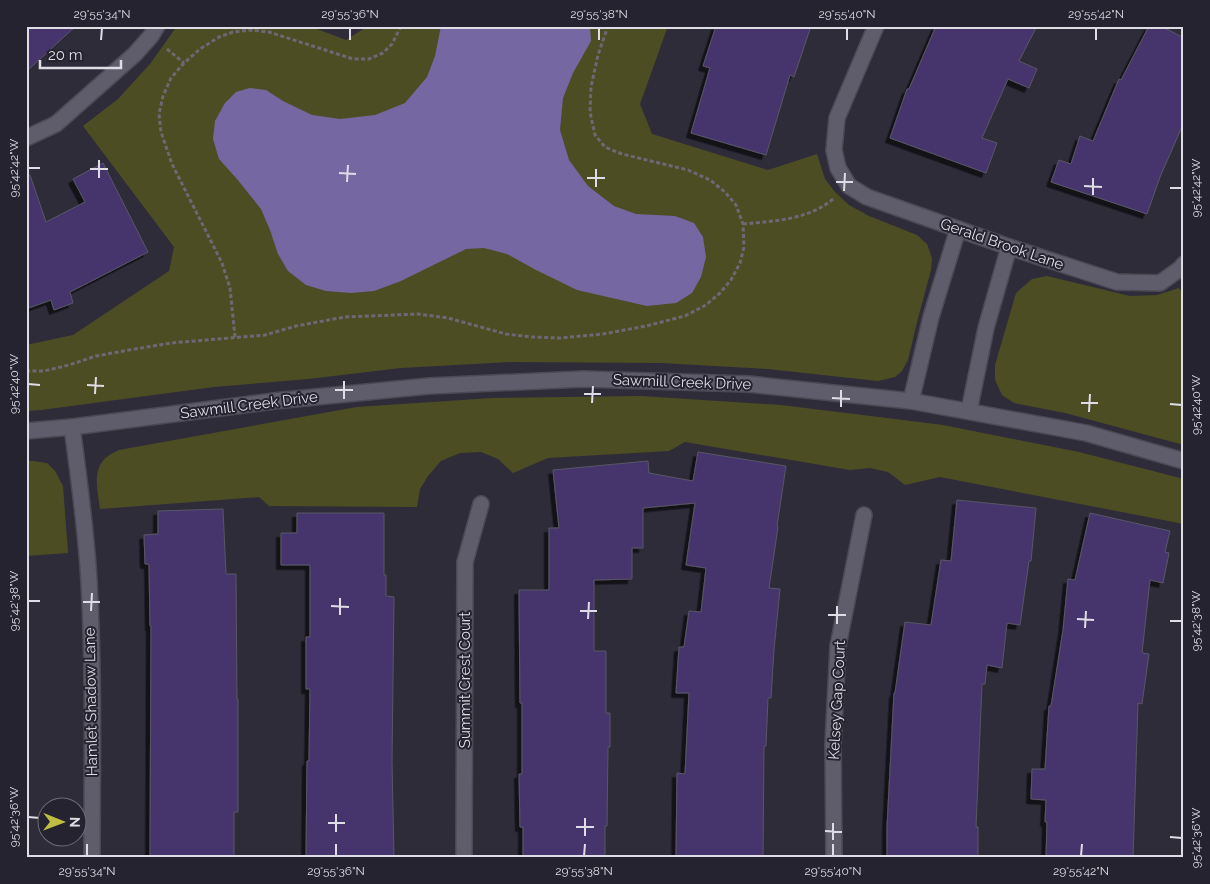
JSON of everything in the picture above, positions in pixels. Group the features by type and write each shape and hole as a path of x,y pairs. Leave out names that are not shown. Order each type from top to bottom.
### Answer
{"street":[{"path":"26,138 56,124 135,54 157,26"},
{"path":"849,186 838,168 834,150 837,118 876,26"},
{"name":"Gerald Brook Lane","path":"849,186 867,197 1009,247 1117,282 1160,283 1184,264"},
{"path":"911,401 930,317 958,229"},
{"path":"969,411 986,328 1009,247"},
{"name":"Sawmill Creek Drive","path":"26,431 274,401 419,386 583,379 748,384 911,401 1086,432 1184,461"},
{"name":"Hamlet Shadow Lane","path":"72,426 80,484 89,580 92,680 92,858"},
{"name":"Summit Crest Court","path":"464,858 465,562 481,504"},
{"name":"Kelsey Gap Court","path":"834,858 833,745 838,646 864,515"}],"path":[{"path":"235,337 230,288 222,263 172,164 161,132 159,114 163,96 171,78 200,49 219,37 234,32 251,30 269,32 353,59 370,59 382,53 392,44 402,26"},
{"path":"26,372 44,372 96,356 171,343 265,335 296,326 345,318 418,314 448,318 506,334 532,337 579,337 646,326 685,316 706,306 731,280 740,263 744,247 743,224 736,205 725,192 710,180 688,170 622,154 605,147 596,135 590,112 591,87 598,55 608,26"},
{"path":"743,224 789,219 809,213 828,204 849,186"}],"shaded area":[{"path":"177,26 309,26 346,40 368,26 668,26 640,104 652,134 768,170 817,154 825,179 849,205 869,216 917,235 927,244 932,258 931,270 908,360 902,371 895,377 878,381 768,369 661,363 511,362 401,368 308,379 214,387 26,411 26,345 73,335 169,271 174,247 83,126 118,99 150,64"},
{"path":"441,26 590,26 591,41 573,73 563,98 560,130 569,160 588,186 614,206 636,214 675,216 694,223 703,237 706,257 701,277 692,293 676,303 647,306 577,290 507,254 484,248 466,249 401,281 374,291 351,293 326,291 306,285 288,271 278,254 261,209 219,159 213,139 215,121 225,103 236,92 250,88 266,90 283,101 312,115 340,119 375,115 405,103 427,77 435,56"},
{"path":"1047,276 1130,296 1157,295 1179,288 1184,296 1184,445 1065,413 1014,403 1002,395 995,380 995,365 1016,293 1032,279"},
{"path":"641,396 781,405 943,425 1079,452 1184,479 1184,524 940,477 905,485 888,472 870,468 850,470 685,442 669,451 548,458 513,473 498,459 481,452 460,453 441,461 428,476 420,489 417,507 269,506 259,497 100,509 97,488 99,467 108,456 119,450 357,407 492,398"},
{"path":"26,461 47,463 55,471 63,486 68,553 26,556"}],"building":[{"path":"26,26 76,26 26,72"},
{"path":"716,26 811,26 794,77 790,75 766,155 691,133 710,68 703,66"},
{"path":"936,26 1037,26 1019,61 1037,69 1029,88 1008,79 982,138 997,143 986,173 890,138 907,89 909,89"},
{"path":"1149,26 1161,26 1184,38 1184,122 1160,177 1147,214 1051,182 1059,160 1071,164 1080,136 1093,141 1119,79 1121,80"},
{"path":"103,163 148,252 70,292 73,303 54,310 51,300 26,309 26,175 30,175 46,222 85,202 73,179"},
{"path":"698,452 786,466 769,588 780,589 771,698 768,698 766,746 764,746 763,858 676,858 677,773 685,774 689,693 676,693 679,647 684,647 689,611 701,612 706,568 686,565 695,503 643,508 643,548 632,548 632,579 594,580 594,651 606,651 606,713 610,713 605,858 523,858 523,827 520,827 519,774 522,774 522,703 520,703 519,590 549,590 549,528 559,528 553,470 648,461 649,473 693,481"},
{"path":"957,500 1036,508 1031,561 1029,561 1020,625 1007,623 1002,668 987,665 985,684 982,684 976,827 978,827 978,858 887,858 894,693 905,622 931,625 941,560 951,561"},
{"path":"223,509 226,574 236,574 238,812 234,812 234,858 150,858 151,626 149,564 145,564 144,535 158,534 158,511"},
{"path":"297,513 384,513 386,596 394,597 392,761 394,858 306,858 310,689 306,689 306,637 310,637 310,565 281,565 281,533 297,533"},
{"path":"1090,513 1170,531 1165,552 1169,553 1163,583 1150,580 1142,653 1149,654 1142,704 1138,703 1133,858 1046,858 1046,800 1031,799 1032,769 1045,769 1049,706 1051,706 1063,630 1068,579 1075,580"}]}
